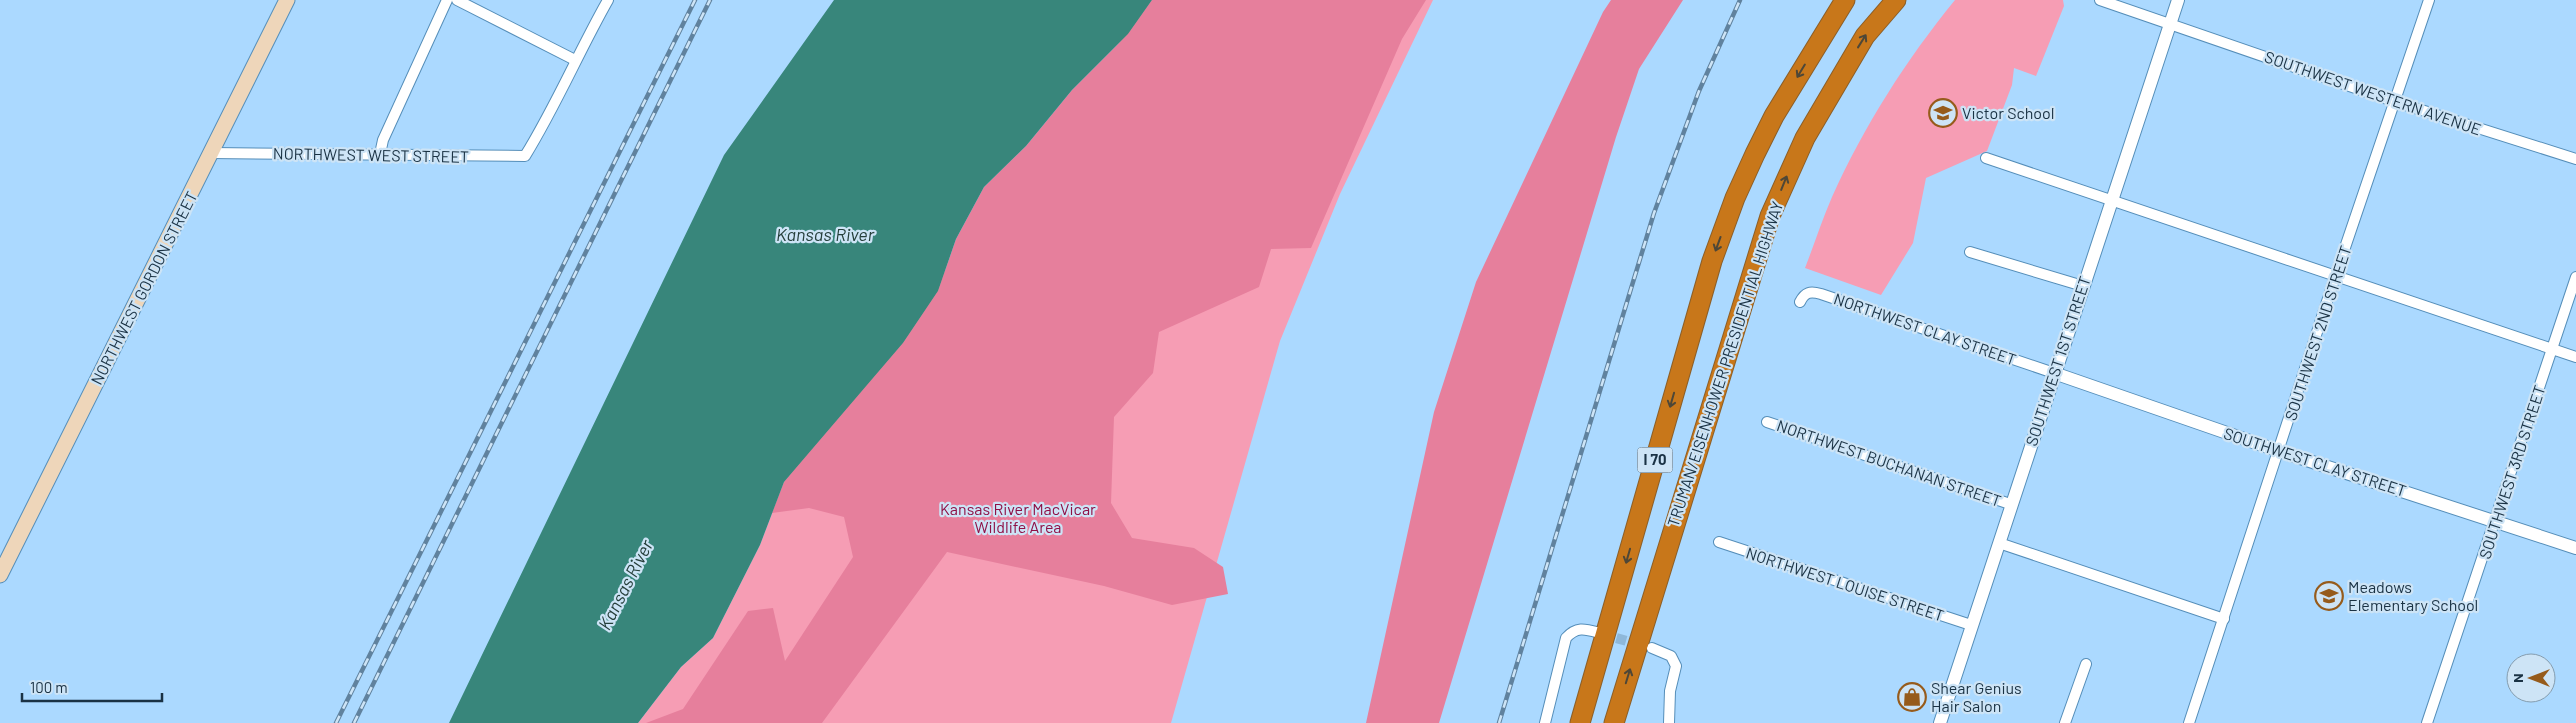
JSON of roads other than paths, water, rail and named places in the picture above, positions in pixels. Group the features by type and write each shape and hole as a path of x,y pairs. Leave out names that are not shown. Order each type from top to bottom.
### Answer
{"highway":[{"name":"I 70","path":"1580,723 1709,270 1722,234 1739,189 1774,116 1845,0"},
{"name":"TRUMAN/EISENHOWER PRESIDENTIAL HIGHWAY","path":"1614,723 1770,216 1805,138 1865,36 1896,0"}],"main road":[{"name":"NORTHWEST GORDON STREET","path":"0,575 287,0"}],"street":[{"path":"380,154 383,140 447,0"},
{"path":"457,0 574,60 608,0"},
{"name":"SOUTHWEST WESTERN AVENUE","path":"2100,0 2396,102 2576,160"},
{"name":"SOUTHWEST 1ST STREET","path":"1940,723 2010,504 2178,0"},
{"name":"SOUTHWEST 2ND STREET","path":"2189,723 2335,277 2396,102 2429,0"},
{"name":"NORTHWEST WEST STREET","path":"211,153 525,156 538,136 574,60"},
{"path":"1986,158 2576,357"},
{"path":"1970,252 2083,286"},
{"name":"SOUTHWEST 3RD STREET","path":"2427,723 2576,277"},
{"name":"NORTHWEST CLAY STREET","path":"1800,302 1804,294 1808,292 1821,294 2054,373"},
{"name":"SOUTHWEST CLAY STREET","path":"2054,373 2279,451 2576,548"},
{"name":"NORTHWEST BUCHANAN STREET","path":"1767,422 2010,504"},
{"name":"NORTHWEST LOUISE STREET","path":"1719,542 1971,625"},
{"path":"1999,543 2224,619"},
{"path":"1545,723 1566,638 1572,632 1583,628 1600,633"},
{"path":"1652,648 1671,656 1676,666 1670,691 1668,723"},
{"path":"2065,723 2086,664"}],"water":[{"name":"Kansas River","path":"834,0 1152,0 1128,34 1072,90 1026,146 984,187 956,239 938,291 903,343 784,482 760,545 713,638 681,667 638,723 449,723 724,155"}],"tunnel":[{"path":"1602,634 1641,645"}],"railway":[{"path":"336,723 695,0"},
{"path":"354,723 710,0"},
{"path":"1499,723 1654,213 1699,91 1740,0"}],"place":[{"name":"Victor School","path":"1943,113"},
{"name":"Meadows Elementary School","path":"2329,596"},
{"name":"Shear Genius Hair Salon","path":"1912,697"}],"park label":[{"name":"Kansas River MacVicar Wildlife Area","path":"1018,518"}]}
